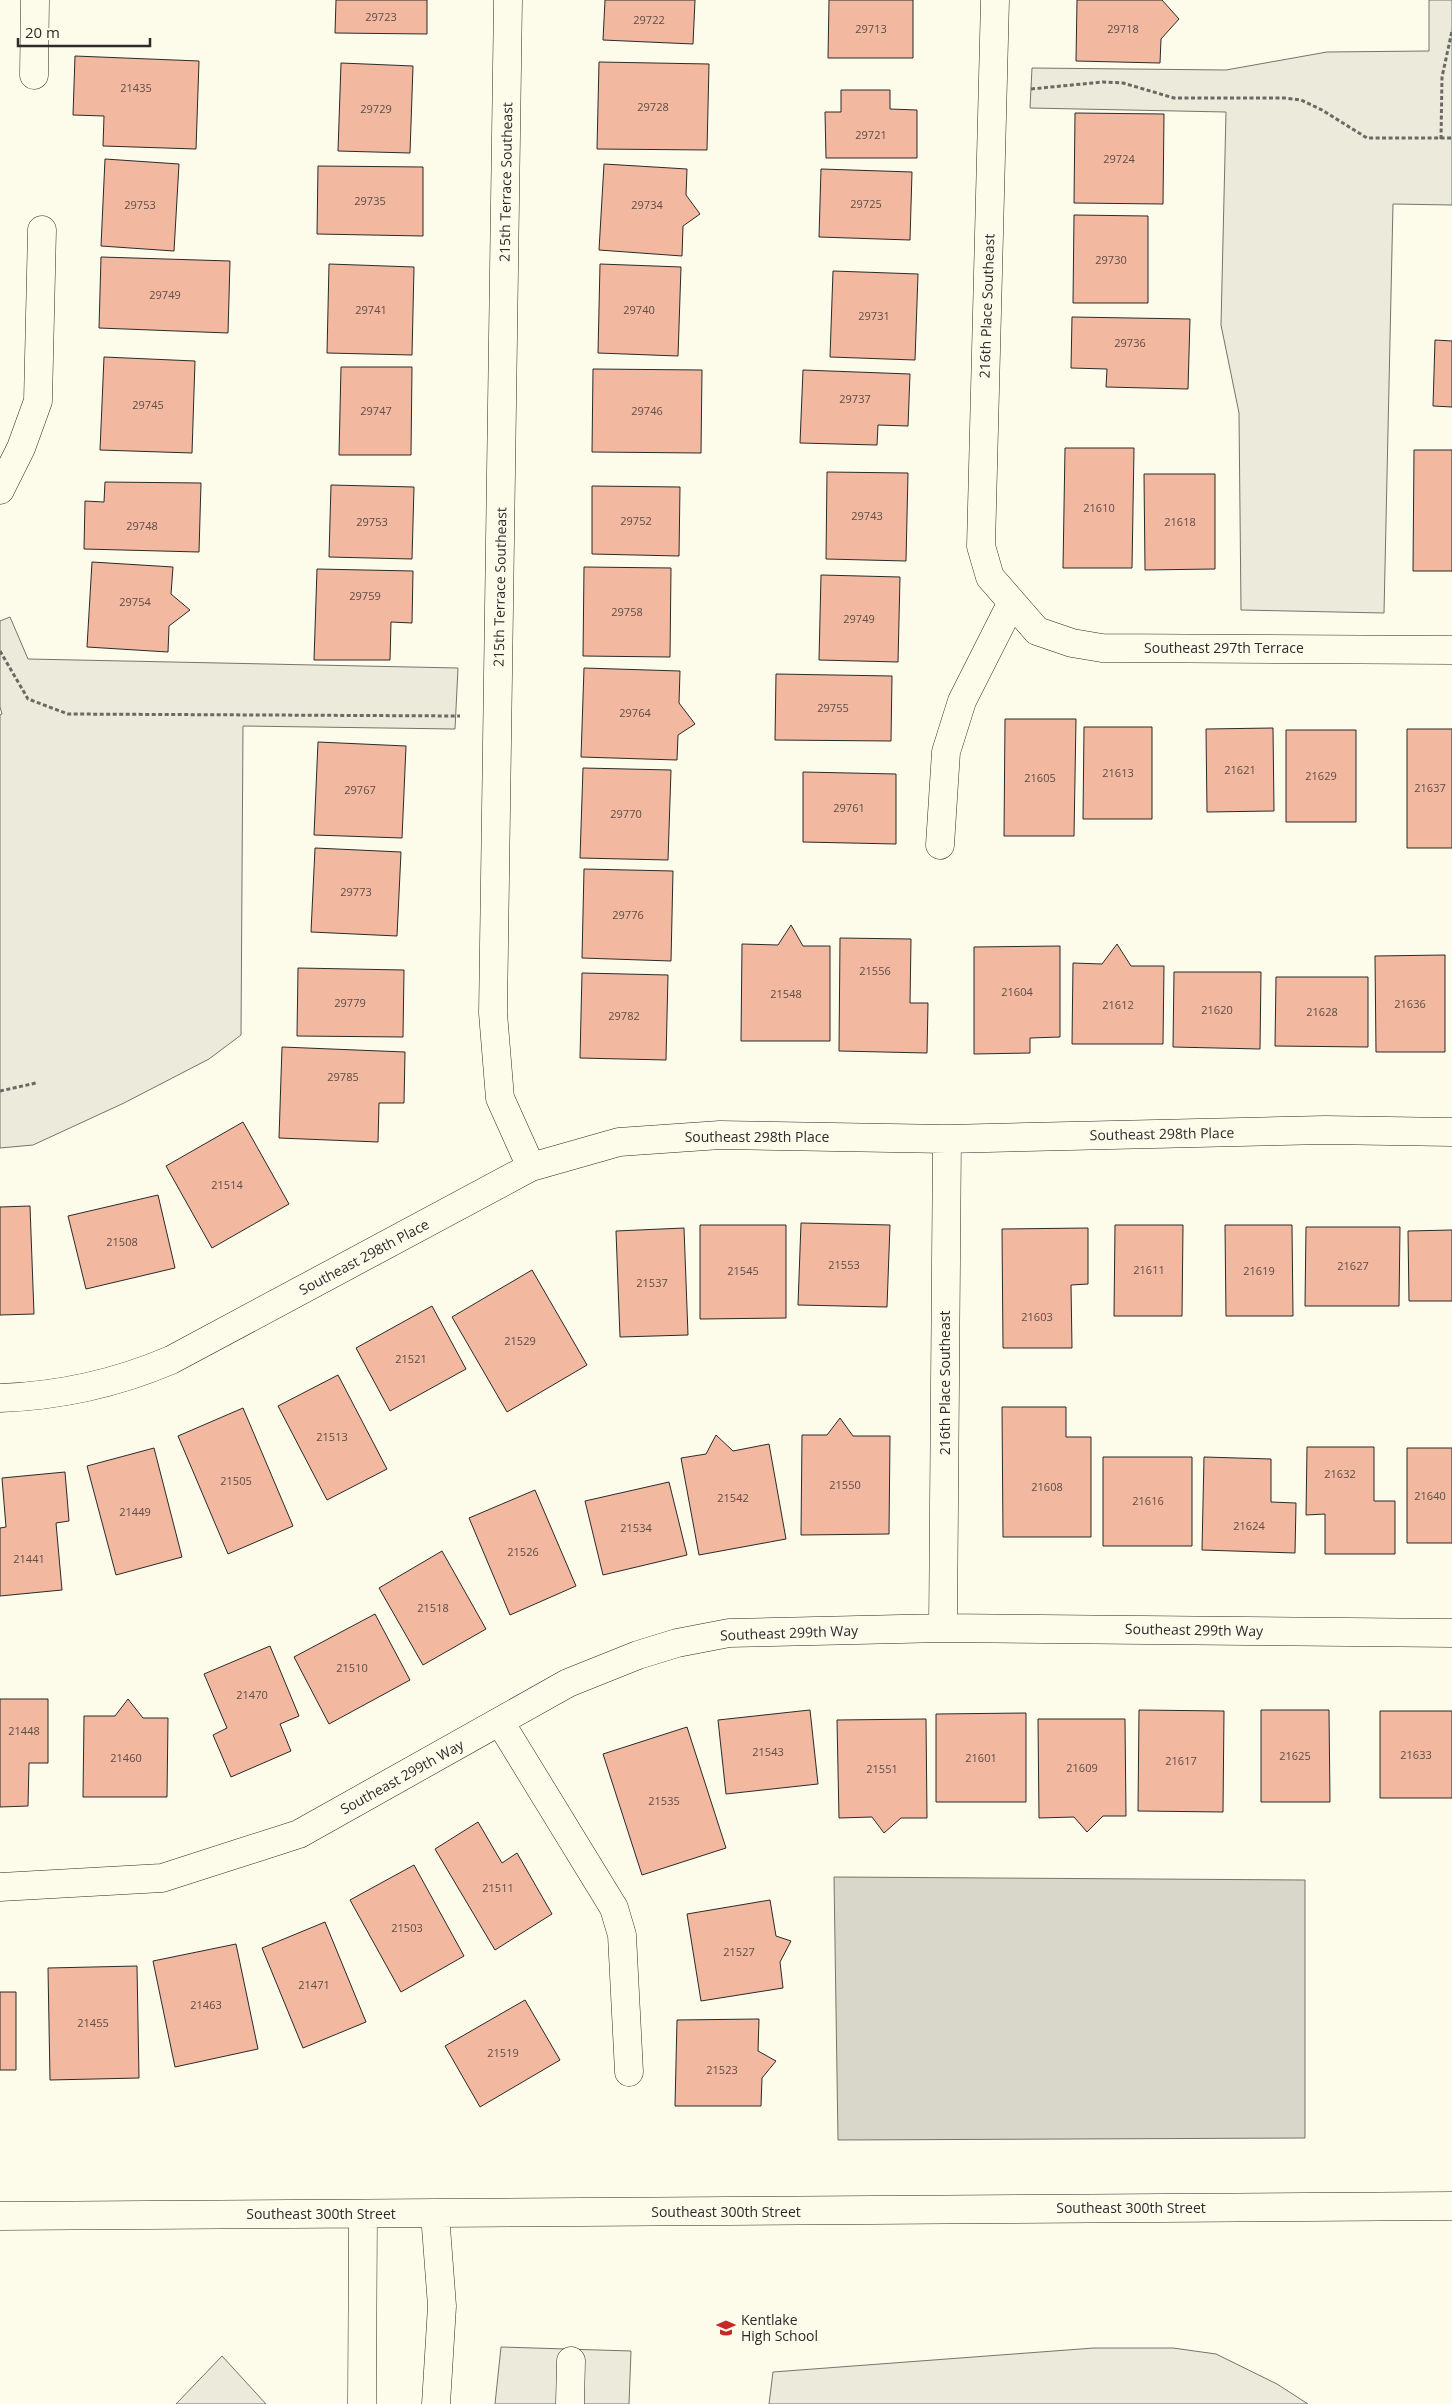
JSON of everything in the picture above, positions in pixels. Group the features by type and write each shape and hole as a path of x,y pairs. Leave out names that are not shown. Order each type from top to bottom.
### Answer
{"street":[{"path":"34,75 35,0"},
{"name":"215th Terrace Southeast","path":"508,0 494,1013 500,1098 531,1167"},
{"name":"216th Place Southeast","path":"995,0 981,546 990,577 1011,604"},
{"path":"0,490 21,448 38,400 42,230"},
{"path":"940,845 946,752 962,702 1011,604"},
{"name":"Southeast 297th Terrace","path":"1011,604 1037,631 1072,643 1102,648 1452,650"},
{"name":"Southeast 298th Place","path":"0,1398 87,1388 143,1372 171,1360 531,1167 618,1142 702,1136 947,1139 1325,1130 1452,1132"},
{"name":"216th Place Southeast","path":"943,1628 947,1139"},
{"name":"Southeast 299th Way","path":"0,1887 162,1878 299,1834 568,1683 638,1655 677,1643 729,1633 943,1628 1452,1633"},
{"path":"500,1722 614,1908 622,1935 629,2072"},
{"name":"Southeast 300th Street","path":"0,2216 1452,2206"},
{"path":"362,2404 363,2214"},
{"path":"435,2214 442,2306 436,2404"},
{"path":"570,2404 572,2361"}],"path":[{"path":"1441,138 1442,77 1452,31"},
{"path":"993,90 1048,88 1103,82 1123,83 1174,98 1285,98 1301,100 1322,110 1367,138 1452,138"},
{"path":"0,651 28,699 68,714 498,716"},
{"path":"0,1091 36,1083"}],"shaded area":[{"path":"1429,0 1452,0 1452,205 1393,204 1384,613 1241,610 1239,413 1221,325 1226,112 1030,108 1032,68 1226,70 1327,52 1429,51"},
{"path":"10,617 28,659 458,668 455,729 243,726 241,1035 209,1059 124,1103 33,1145 0,1148 0,715 2,714 0,707 0,621"},
{"path":"834,1877 1305,1880 1305,2138 838,2140"},
{"path":"501,2347 631,2351 629,2404 495,2404"},
{"path":"1094,2348 1173,2348 1216,2354 1277,2384 1308,2404 769,2404 773,2372"},
{"path":"222,2356 266,2404 176,2404"}],"building":[{"path":"336,0 427,0 427,34 335,33"},
{"path":"605,0 695,0 693,44 603,40"},
{"path":"829,0 913,0 913,58 828,58"},
{"path":"1077,0 1162,0 1179,19 1161,39 1160,63 1076,61"},
{"path":"75,56 199,61 196,149 103,146 104,116 73,115"},
{"path":"599,62 709,64 707,150 597,149"},
{"path":"341,63 413,66 410,153 338,151"},
{"path":"841,90 890,90 890,109 917,110 917,158 826,158 825,112 841,112"},
{"path":"1075,113 1164,114 1163,204 1074,203"},
{"path":"105,159 179,164 174,251 101,246"},
{"path":"604,164 687,169 686,195 700,214 683,226 682,256 599,250"},
{"path":"318,166 423,167 423,236 317,234"},
{"path":"821,169 912,172 910,240 819,237"},
{"path":"1074,215 1148,216 1148,303 1073,303"},
{"path":"101,257 230,261 228,333 99,328"},
{"path":"329,264 414,267 412,355 327,353"},
{"path":"600,264 681,267 678,356 598,353"},
{"path":"833,271 918,274 915,360 830,357"},
{"path":"1072,317 1190,319 1188,389 1106,387 1107,369 1071,368"},
{"path":"1435,340 1452,341 1452,407 1433,406"},
{"path":"104,357 195,361 192,453 100,450"},
{"path":"341,367 412,367 411,455 339,455"},
{"path":"593,369 702,370 701,453 592,452"},
{"path":"803,370 910,374 908,426 878,425 877,445 800,443"},
{"path":"1065,448 1134,448 1132,568 1063,568"},
{"path":"1414,450 1452,450 1452,571 1413,571"},
{"path":"827,472 908,473 906,561 826,559"},
{"path":"1144,474 1215,474 1215,569 1145,570"},
{"path":"105,482 201,483 199,552 84,549 85,501 104,502"},
{"path":"331,485 414,487 412,559 329,557"},
{"path":"592,486 680,487 679,556 592,554"},
{"path":"92,562 173,567 171,594 190,610 169,626 168,652 87,647"},
{"path":"584,567 671,568 670,657 583,656"},
{"path":"317,569 413,571 412,623 391,622 390,660 314,660"},
{"path":"821,575 900,577 898,662 819,660"},
{"path":"584,668 680,671 679,703 695,724 678,735 677,760 581,757"},
{"path":"776,674 892,676 891,741 775,740"},
{"path":"1005,719 1076,719 1074,836 1004,836"},
{"path":"1084,727 1152,727 1152,819 1083,819"},
{"path":"1273,728 1274,811 1207,812 1206,729"},
{"path":"1407,729 1452,729 1452,848 1407,848"},
{"path":"1286,730 1356,730 1356,822 1286,822"},
{"path":"318,742 406,746 402,838 314,835"},
{"path":"583,768 671,770 668,860 580,858"},
{"path":"803,772 896,774 896,844 803,842"},
{"path":"315,848 401,852 397,936 311,932"},
{"path":"584,869 673,871 671,961 582,958"},
{"path":"791,925 803,946 830,946 830,1041 741,1041 742,944 778,945"},
{"path":"840,938 911,939 910,1003 928,1003 927,1053 839,1051"},
{"path":"1117,944 1131,966 1164,966 1163,1044 1072,1044 1073,963 1102,964"},
{"path":"1060,946 1060,1037 1030,1038 1030,1053 974,1054 974,947"},
{"path":"1445,955 1445,1052 1376,1052 1375,956"},
{"path":"298,968 404,970 403,1037 297,1036"},
{"path":"1174,972 1261,972 1260,1049 1173,1047"},
{"path":"582,973 668,975 666,1060 580,1058"},
{"path":"1276,977 1368,977 1368,1047 1275,1046"},
{"path":"282,1047 405,1052 404,1103 379,1103 378,1142 279,1138"},
{"path":"243,1122 289,1204 212,1248 166,1166"},
{"path":"158,1195 175,1268 86,1289 68,1216"},
{"path":"30,1206 34,1314 0,1315 0,1207"},
{"path":"801,1223 890,1225 887,1307 798,1305"},
{"path":"700,1225 786,1225 786,1318 700,1319"},
{"path":"1115,1225 1183,1225 1182,1316 1114,1316"},
{"path":"1225,1225 1292,1225 1293,1316 1226,1316"},
{"path":"1306,1227 1400,1227 1399,1306 1305,1306"},
{"path":"684,1228 688,1335 620,1337 616,1231"},
{"path":"1088,1228 1088,1284 1071,1285 1072,1348 1003,1348 1002,1229"},
{"path":"1452,1230 1452,1301 1409,1301 1408,1231"},
{"path":"532,1270 587,1365 507,1412 452,1317"},
{"path":"432,1306 466,1369 390,1411 356,1348"},
{"path":"338,1375 387,1469 327,1500 278,1406"},
{"path":"1002,1407 1066,1407 1066,1437 1091,1437 1091,1537 1003,1537"},
{"path":"243,1408 293,1526 228,1554 178,1436"},
{"path":"840,1418 853,1436 890,1436 889,1534 801,1535 802,1435 827,1435"},
{"path":"716,1435 733,1451 769,1444 786,1539 699,1555 681,1458 706,1454"},
{"path":"1307,1447 1374,1447 1374,1501 1395,1501 1395,1554 1325,1554 1325,1514 1306,1515"},
{"path":"154,1448 182,1557 116,1575 87,1466"},
{"path":"1407,1448 1452,1448 1452,1543 1407,1543"},
{"path":"1103,1457 1192,1457 1192,1546 1103,1546"},
{"path":"1204,1457 1271,1459 1271,1502 1296,1503 1295,1553 1202,1550"},
{"path":"65,1472 69,1521 56,1523 62,1590 0,1596 0,1528 6,1527 2,1478"},
{"path":"669,1482 687,1555 603,1575 585,1501"},
{"path":"535,1490 576,1586 510,1615 469,1518"},
{"path":"442,1551 486,1629 423,1665 379,1588"},
{"path":"375,1614 410,1680 329,1724 294,1657"},
{"path":"270,1646 299,1716 280,1724 291,1751 231,1777 213,1735 227,1728 204,1674"},
{"path":"0,1699 48,1699 48,1763 29,1763 28,1806 0,1807"},
{"path":"128,1699 143,1718 168,1718 167,1797 83,1797 84,1716 115,1716"},
{"path":"810,1710 818,1784 726,1794 718,1720"},
{"path":"1139,1710 1224,1711 1223,1812 1138,1811"},
{"path":"1261,1710 1329,1710 1330,1802 1261,1802"},
{"path":"1380,1711 1452,1711 1452,1798 1380,1798"},
{"path":"1026,1713 1026,1802 936,1802 936,1714"},
{"path":"926,1719 927,1818 901,1818 884,1833 872,1817 839,1818 837,1720"},
{"path":"1038,1719 1125,1719 1126,1816 1103,1816 1087,1832 1074,1817 1039,1818"},
{"path":"687,1727 726,1848 642,1875 603,1754"},
{"path":"478,1822 502,1863 517,1853 552,1914 495,1950 435,1849"},
{"path":"414,1865 464,1956 401,1992 350,1900"},
{"path":"770,1900 776,1936 791,1941 780,1962 783,1988 701,2001 687,1914"},
{"path":"325,1922 366,2022 303,2048 262,1948"},
{"path":"236,1944 258,2049 175,2067 153,1961"},
{"path":"137,1966 139,2078 50,2080 48,1968"},
{"path":"0,1992 16,1992 16,2070 0,2070"},
{"path":"525,2000 560,2060 480,2107 445,2046"},
{"path":"759,2019 758,2051 776,2061 762,2078 761,2106 675,2106 677,2020"}],"place":[{"name":"Kentlake High School","path":"726,2328"}]}
